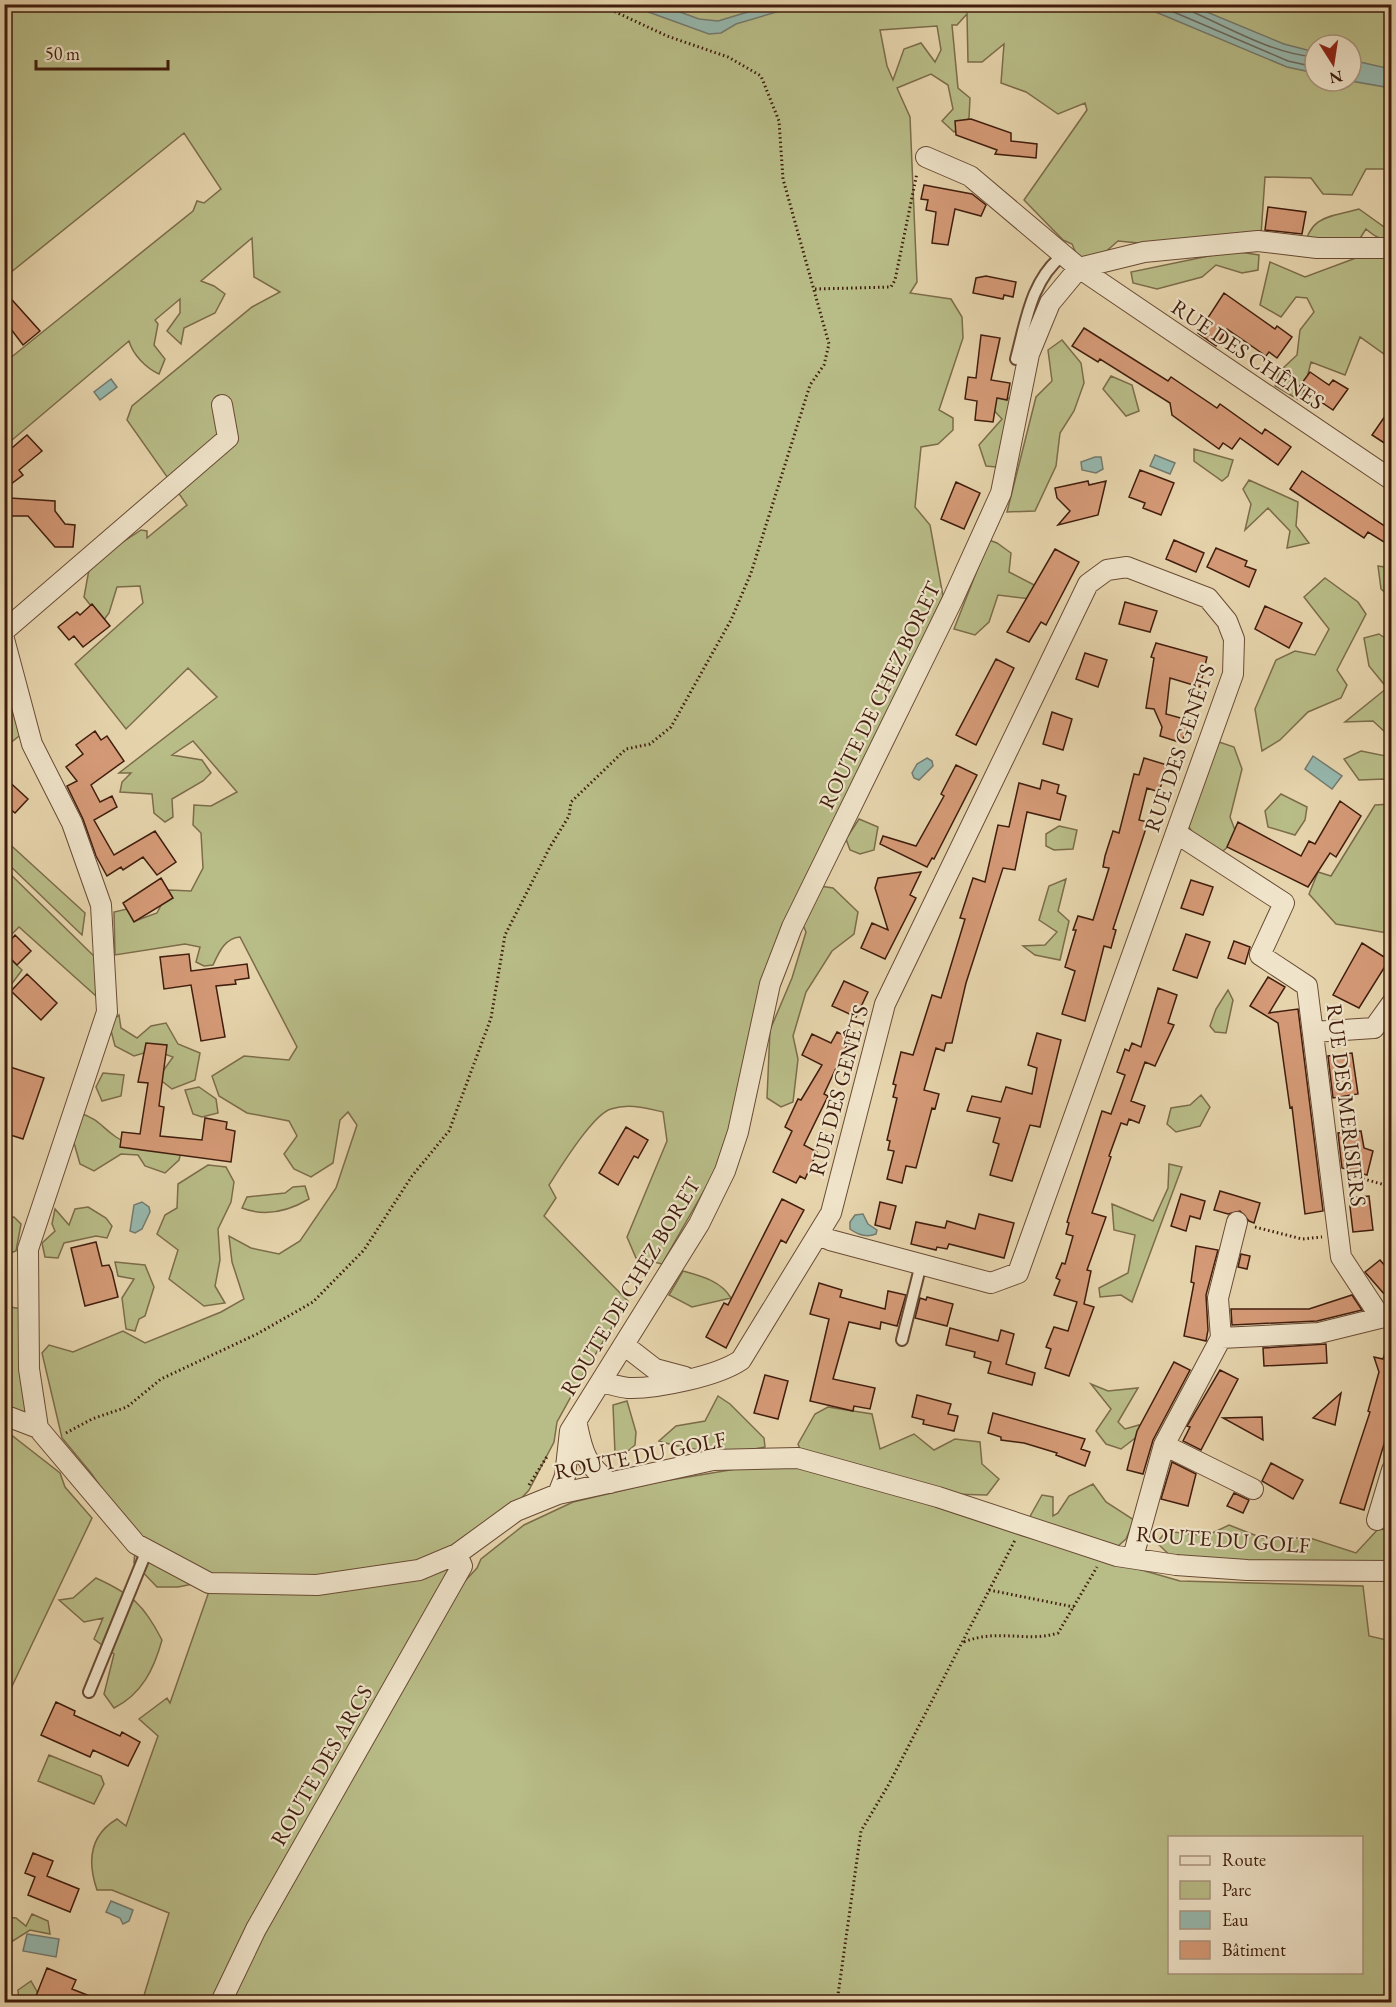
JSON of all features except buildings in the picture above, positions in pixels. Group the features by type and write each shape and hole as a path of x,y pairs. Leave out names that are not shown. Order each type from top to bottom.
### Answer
{"street":[{"name":"RUE DES CHÊNES","path":"926,157 970,176 1078,268 1392,480"},
{"path":"1078,268 1144,252 1258,241 1317,248 1392,248"},
{"name":"ROUTE DE CHEZ BORET","path":"558,1494 565,1476 570,1431 699,1224 725,1171 738,1132 770,984 792,927 952,601 1000,492 1029,354 1050,303 1078,268"},
{"path":"4,631 228,438 222,405"},
{"name":"RUE DES GENÊTS","path":"601,1382 629,1388 694,1379 726,1370 741,1360 819,1235 831,1213 885,1004 1088,584 1107,570 1127,567 1208,598 1227,621 1234,639 1233,674 1018,1273 991,1283 830,1240 819,1235"},
{"path":"4,639 32,744 72,824 100,905 107,1012 28,1249 28,1369 38,1428"},
{"name":"RUE DES MERISIERS","path":"1176,833 1284,903 1260,955 1307,986 1341,1257 1386,1317"},
{"path":"1313,1032 1374,1028 1392,1003"},
{"path":"1133,1557 1164,1445 1221,1338 1218,1298 1237,1222"},
{"path":"1221,1338 1319,1333 1386,1317"},
{"path":"624,1345 655,1369 694,1379"},
{"name":"ROUTE DU GOLF","path":"4,1415 38,1428 136,1544 209,1583 317,1585 419,1570 458,1554 516,1511 558,1494 713,1460 798,1458 938,1497 1104,1551 1133,1557 1176,1565 1247,1570 1392,1571"},
{"name":"ROUTE DE CHEZ BORET","path":"576,1422 582,1451 591,1468 609,1483"},
{"path":"1164,1445 1253,1489"},
{"path":"1377,1520 1392,1470"},
{"name":"ROUTE DES ARCS","path":"220,2002 256,1929 462,1566 458,1554"}],"lane":[{"path":"1016,359 1031,300 1048,267 1063,255"},
{"path":"902,1340 921,1264"},
{"path":"89,1692 147,1550"}],"path":[{"path":"528,4 535,9 549,4"},
{"path":"56,1449 63,1434 92,1419 127,1407 161,1379 257,1334 313,1302 364,1250 412,1176 449,1131 491,1018 506,935 550,847 569,816 571,802 626,750 650,744 671,727 731,620 751,573 810,385 824,365 829,344 783,179 779,121 762,76 728,57 667,36 607,8 565,4"},
{"path":"815,289 891,287 895,280 918,164 926,157"},
{"path":"1330,1169 1392,1187"},
{"path":"1237,1222 1302,1239 1339,1235"},
{"path":"526,1490 549,1451"},
{"path":"837,2002 861,1831 889,1784 1023,1525"},
{"path":"962,1643 981,1635 1046,1637 1058,1633 1093,1579 1104,1551"},
{"path":"989,1590 1074,1607"}],"green space":[{"path":"5,5 1391,5 1391,169 1366,169 1352,195 1323,194 1311,178 1265,177 1261,235 1181,247 1118,241 1095,261 1078,258 1072,244 1063,240 1024,200 1087,110 1085,103 1058,114 1026,92 1001,83 1004,44 982,62 968,62 967,14 957,25 952,25 958,88 970,98 969,118 954,132 942,121 953,109 948,85 931,74 897,88 910,117 917,282 910,293 951,299 962,317 963,338 939,410 953,418 953,430 938,444 921,447 915,507 930,525 943,596 810,871 820,886 833,888 858,912 854,934 832,951 806,992 793,1036 798,1059 793,1102 781,1107 767,1098 770,1030 792,978 806,932 795,907 740,1096 714,1173 662,1264 636,1258 627,1237 667,1141 663,1112 631,1106 618,1107 604,1113 577,1142 549,1185 556,1198 544,1216 628,1301 557,1422 554,1442 529,1490 448,1577 465,1581 477,1568 481,1559 524,1525 573,1502 658,1482 736,1469 799,1468 882,1489 1023,1536 1180,1581 1363,1586 1369,1636 1391,1641 1391,2002 142,2002 169,1913 112,1890 97,1890 92,1869 93,1850 96,1841 108,1825 117,1819 126,1826 158,1736 139,1719 167,1698 170,1703 213,1580 178,1587 157,1587 134,1563 136,1537 91,1473 62,1438 42,1353 49,1345 73,1352 123,1331 145,1343 221,1312 244,1299 232,1262 229,1236 251,1248 279,1254 300,1241 336,1188 357,1125 348,1112 340,1120 333,1163 311,1177 294,1169 284,1154 297,1136 289,1121 247,1113 219,1096 212,1076 244,1056 289,1060 297,1047 240,937 226,943 213,965 204,966 196,962 200,947 185,944 115,955 114,912 127,909 135,921 157,913 169,890 191,891 203,868 201,833 193,825 194,805 211,806 237,792 193,741 172,755 202,760 211,773 203,781 172,799 173,817 165,822 154,813 152,794 120,792 122,782 131,773 119,773 217,697 188,668 126,729 75,664 143,603 140,586 117,587 109,613 103,621 84,597 90,564 141,530 147,531 147,538 187,505 127,420 132,406 252,307 280,292 254,277 252,238 201,281 225,294 215,313 184,328 181,344 167,331 180,313 180,299 155,320 158,324 154,345 165,359 159,374 141,360 129,341 5,446 4,363 193,211 197,201 204,203 221,189 184,133 5,277","holes":["937,26 941,50 935,62 921,43 904,49 893,80 887,66 880,30"]},
{"path":"1359,209 1391,232 1391,237 1378,237 1366,229 1350,254 1304,250 1311,230 1322,219"},
{"path":"1233,251 1259,255 1258,270 1242,273 1216,265 1202,277 1157,289 1133,283 1131,272"},
{"path":"1391,253 1391,359 1360,337 1345,375 1311,362 1301,401 1275,386 1279,372 1297,355 1300,330 1314,312 1307,298 1296,297 1281,317 1260,305 1270,262 1305,277 1364,255"},
{"path":"1062,340 1081,363 1084,383 1074,411 1060,433 1056,466 1035,511 1007,512 1036,397 1052,381 1048,350"},
{"path":"1111,376 1132,385 1139,411 1126,416 1103,389"},
{"path":"999,394 1012,400 996,467 986,466 979,445 1002,419 986,402"},
{"path":"1194,449 1233,460 1228,476 1222,481 1194,461"},
{"path":"1249,480 1298,502 1296,526 1309,543 1287,548 1290,531 1268,508 1245,530 1251,504 1243,489"},
{"path":"989,540 1011,553 1009,572 1042,589 1031,599 998,595 989,622 975,635 954,629"},
{"path":"1378,566 1391,568 1391,598 1381,589"},
{"path":"1325,578 1358,602 1366,614 1337,670 1347,685 1341,698 1308,712 1280,740 1262,751 1255,709 1276,660 1295,651 1315,655 1329,629 1304,597"},
{"path":"1379,634 1391,642 1391,732 1386,733 1373,721 1345,722 1387,688 1369,666 1364,638"},
{"path":"4,665 23,733 5,747 4,747"},
{"path":"1219,742 1234,747 1242,769 1230,817 1238,838 1223,851 1198,842 1189,827 1193,803"},
{"path":"1361,751 1391,757 1391,784 1385,779 1359,780 1344,759"},
{"path":"1281,794 1307,807 1305,820 1295,835 1268,827 1265,811"},
{"path":"1391,804 1392,924 1387,933 1336,924 1309,894 1318,872 1331,876 1375,805"},
{"path":"859,819 878,827 874,850 860,854 850,850 846,839"},
{"path":"1059,826 1077,830 1073,849 1054,850 1046,846 1046,834"},
{"path":"4,839 85,913 82,935 5,861"},
{"path":"4,868 100,962 96,996 19,927 5,941"},
{"path":"1066,879 1058,911 1069,921 1060,960 1035,955 1023,946 1045,945 1057,932 1039,920 1049,886"},
{"path":"5,954 22,970 5,993"},
{"path":"1228,990 1233,1000 1226,1033 1215,1032 1210,1026 1216,1009"},
{"path":"119,1015 121,1028 137,1038 151,1026 166,1023 178,1044 200,1053 195,1080 172,1089 158,1078 173,1057 154,1050 134,1056 115,1046 109,1023"},
{"path":"103,1073 124,1075 121,1096 102,1101 96,1087"},
{"path":"199,1087 216,1099 218,1113 202,1117 193,1114 185,1090"},
{"path":"1201,1095 1210,1107 1200,1126 1176,1132 1167,1124 1171,1108 1190,1105"},
{"path":"80,1113 92,1118 123,1141 147,1148 181,1152 179,1160 165,1173 145,1166 138,1155 121,1154 94,1171 80,1164 72,1136"},
{"path":"1169,1164 1182,1167 1132,1302 1121,1295 1100,1297 1099,1288 1128,1273 1135,1235 1114,1230 1112,1204 1153,1221 1168,1188"},
{"path":"208,1165 226,1167 234,1182 231,1202 218,1229 220,1260 215,1286 225,1303 204,1306 169,1279 178,1250 157,1234 165,1215 177,1208 178,1184"},
{"path":"305,1186 309,1199 284,1210 268,1213 242,1208 247,1197 285,1193 293,1187"},
{"path":"88,1207 106,1218 112,1226 107,1238 96,1236 64,1243 58,1258 45,1257 42,1243 55,1231 52,1224 55,1209 69,1225 75,1209"},
{"path":"14,1217 21,1224 16,1251 5,1255 5,1218"},
{"path":"115,1262 145,1265 154,1287 145,1316 139,1319 135,1331 126,1329 122,1298 134,1279 118,1276"},
{"path":"683,1271 716,1283 731,1298 692,1307 669,1295"},
{"path":"4,1306 28,1310 38,1428 5,1415"},
{"path":"1091,1384 1108,1391 1138,1388 1118,1422 1125,1429 1139,1425 1143,1432 1121,1449 1106,1444 1096,1431 1111,1409"},
{"path":"718,1396 730,1404 764,1438 765,1447 738,1451 711,1451 685,1448 659,1441 676,1426 705,1421"},
{"path":"627,1401 636,1432 635,1445 621,1457 615,1453 613,1405"},
{"path":"828,1407 872,1414 880,1449 914,1434 934,1450 955,1439 980,1442 982,1464 999,1479 987,1495 948,1494 802,1454 798,1444 815,1414"},
{"path":"5,1430 60,1473 65,1487 92,1518 5,1701"},
{"path":"1093,1484 1106,1502 1134,1520 1126,1539 1117,1547 1028,1520 1042,1495 1053,1497 1053,1516 1058,1513 1069,1496"},
{"path":"1229,1525 1262,1538 1310,1538 1356,1553 1379,1528 1391,1532 1391,1571 1177,1562 1157,1543 1166,1531 1206,1536"},
{"path":"96,1578 136,1602 143,1609 162,1640 146,1680 132,1696 114,1708 104,1694 114,1654 94,1639 103,1618 84,1622 59,1600 73,1598"},
{"path":"49,1755 101,1776 104,1784 94,1804 38,1781"},
{"path":"32,1914 48,1921 50,1934 30,1930 5,1946 5,1917 16,1918 26,1926"},
{"path":"31,1981 43,2002 19,2002 18,1990"}],"water":[{"path":"629,5 661,5 699,19 718,21 771,5 800,5 736,24 721,33 709,34"},
{"path":"1139,5 1190,5 1284,44 1303,49 1303,70 1287,67"},
{"path":"1363,63 1391,69 1391,88 1363,83"},
{"path":"111,379 117,387 100,400 94,392"},
{"path":"1155,455 1175,463 1170,474 1150,466"},
{"path":"1101,457 1103,469 1096,473 1082,470 1081,462"},
{"path":"1313,756 1342,776 1332,789 1305,769"},
{"path":"927,758 932,761 933,766 919,780 914,778 912,773 917,764"},
{"path":"142,1202 149,1207 150,1212 142,1229 135,1233 130,1231 134,1205"},
{"path":"863,1214 868,1224 877,1230 876,1234 862,1235 850,1229 850,1222 855,1215"},
{"path":"111,1901 133,1910 129,1921 123,1924 120,1918 106,1912"},
{"path":"27,1934 59,1939 56,1957 23,1951"}]}
